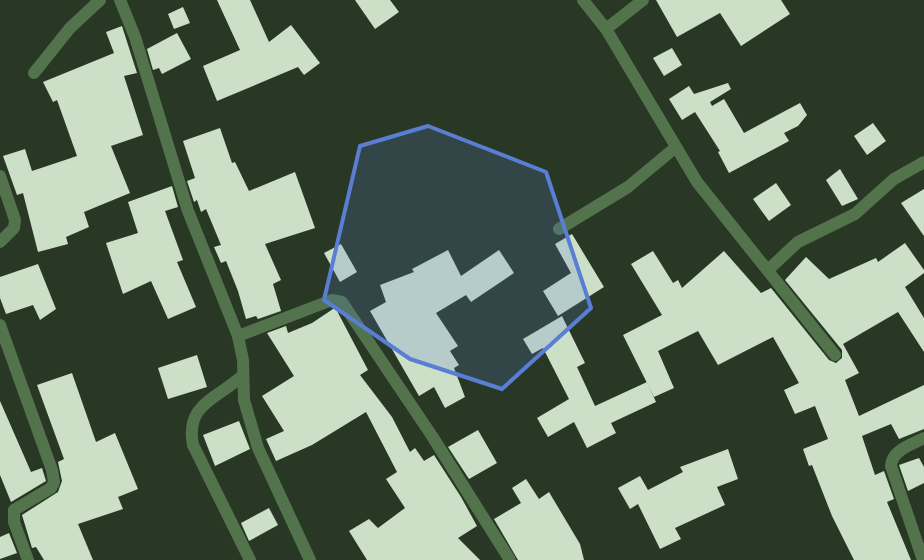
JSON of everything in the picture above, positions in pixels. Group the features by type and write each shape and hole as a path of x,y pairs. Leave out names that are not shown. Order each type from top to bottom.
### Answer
{"street":[{"path":"34,73 70,28 100,0"},
{"path":"120,0 135,38 188,211 238,336 244,360 242,376 244,400 258,448 310,560"},
{"path":"583,0 606,28 697,182 769,269 835,355"},
{"path":"606,28 643,0"},
{"path":"559,228 628,187 676,147"},
{"path":"769,269 798,242 855,214 894,179 924,162"},
{"path":"0,176 15,220 14,228 0,242"},
{"path":"238,336 332,300 342,302 432,436 510,560"},
{"path":"0,325 52,470 54,482 51,488 14,510 14,522 28,560"},
{"path":"242,376 200,407 190,430 193,445 250,560"},
{"path":"923,560 891,466 891,458 924,438"}],"highlighted area":[{"path":"428,126 546,172 591,308 502,389 410,359 324,300 360,146"}],"building":[{"path":"217,0 250,0 269,42 291,25 320,63 304,75 298,67 217,101 203,66 240,50"},
{"path":"355,0 390,0 399,12 375,29"},
{"path":"656,0 781,0 790,14 741,46 720,13 677,37"},
{"path":"183,7 190,23 174,29 168,14"},
{"path":"122,26 137,73 124,76 143,135 111,146 130,193 84,212 89,227 66,237 68,244 38,252 23,193 17,195 3,156 25,149 32,171 77,156 57,100 53,102 43,82 114,53 106,32"},
{"path":"177,33 191,59 162,74 159,68 153,70 147,49"},
{"path":"672,48 682,65 664,76 653,58"},
{"path":"728,83 731,89 710,102 712,106 724,99 744,133 800,103 807,115 798,126 784,133 789,141 729,173 718,152 720,151 695,112 682,120 669,99 689,86 694,94"},
{"path":"873,123 886,141 867,155 854,136"},
{"path":"220,128 232,163 235,162 249,191 295,172 315,228 265,244 281,280 273,284 281,311 258,319 256,316 246,319 238,291 226,261 221,263 214,247 221,245 206,209 201,212 197,200 194,202 187,181 195,178 183,141"},
{"path":"840,169 858,199 842,206 826,180"},
{"path":"776,183 791,205 769,221 753,199"},
{"path":"172,186 178,207 165,211 183,260 177,262 196,307 168,319 151,281 123,294 106,243 138,233 128,202"},
{"path":"924,189 924,236 901,203"},
{"path":"572,234 604,287 558,316 543,291 571,273 555,244"},
{"path":"905,243 924,270 924,273 905,287 924,318 924,352 898,312 843,344 859,373 845,380 859,416 924,385 924,429 899,439 891,424 862,436 875,475 884,471 894,499 887,502 911,560 854,560 832,516 812,465 809,466 803,449 828,439 815,406 795,414 784,390 799,383 773,337 718,365 698,331 658,351 674,388 654,397 623,335 662,315 631,264 653,251 673,283 678,280 682,288 724,251 761,293 771,288 829,360 836,363 842,358 842,350 785,280 806,257 829,279 876,258 878,262"},
{"path":"341,244 357,272 340,282 324,253"},
{"path":"448,250 461,276 499,250 514,273 471,302 466,295 436,313 458,346 450,351 459,365 454,368 465,397 445,408 434,387 419,396 370,311 386,302 380,285 414,272 412,269"},
{"path":"38,264 56,309 40,320 33,305 6,314 0,298 0,277"},
{"path":"333,309 336,309 368,370 360,375 392,417 410,452 415,448 424,461 434,455 461,497 477,526 458,538 480,560 367,560 349,531 369,519 378,528 405,508 386,479 397,472 366,412 312,445 276,461 266,439 284,431 262,396 294,376 267,333 286,326 288,333 312,323"},
{"path":"562,316 585,363 577,367 595,406 647,382 656,402 611,423 616,433 587,448 574,422 548,437 537,418 569,399 543,348 532,354 523,339"},
{"path":"197,355 207,387 168,399 158,368"},
{"path":"72,373 96,442 115,433 138,489 118,497 123,509 78,524 93,560 44,560 36,547 32,548 22,515 58,492 62,481 58,462 64,459 37,385"},
{"path":"0,401 31,472 42,468 46,481 11,502 0,475"},
{"path":"239,421 250,449 215,466 203,435"},
{"path":"478,430 497,463 469,479 448,447"},
{"path":"728,449 738,479 717,487 725,505 675,528 681,539 660,549 638,504 630,509 618,488 640,476 648,490 683,472 680,467"},
{"path":"919,458 924,467 924,483 908,491 899,465"},
{"path":"526,479 539,499 549,492 580,544 584,560 518,560 494,519 521,503 512,488"},
{"path":"269,508 278,525 249,541 241,523"},
{"path":"9,533 17,553 0,559 0,537"}]}
